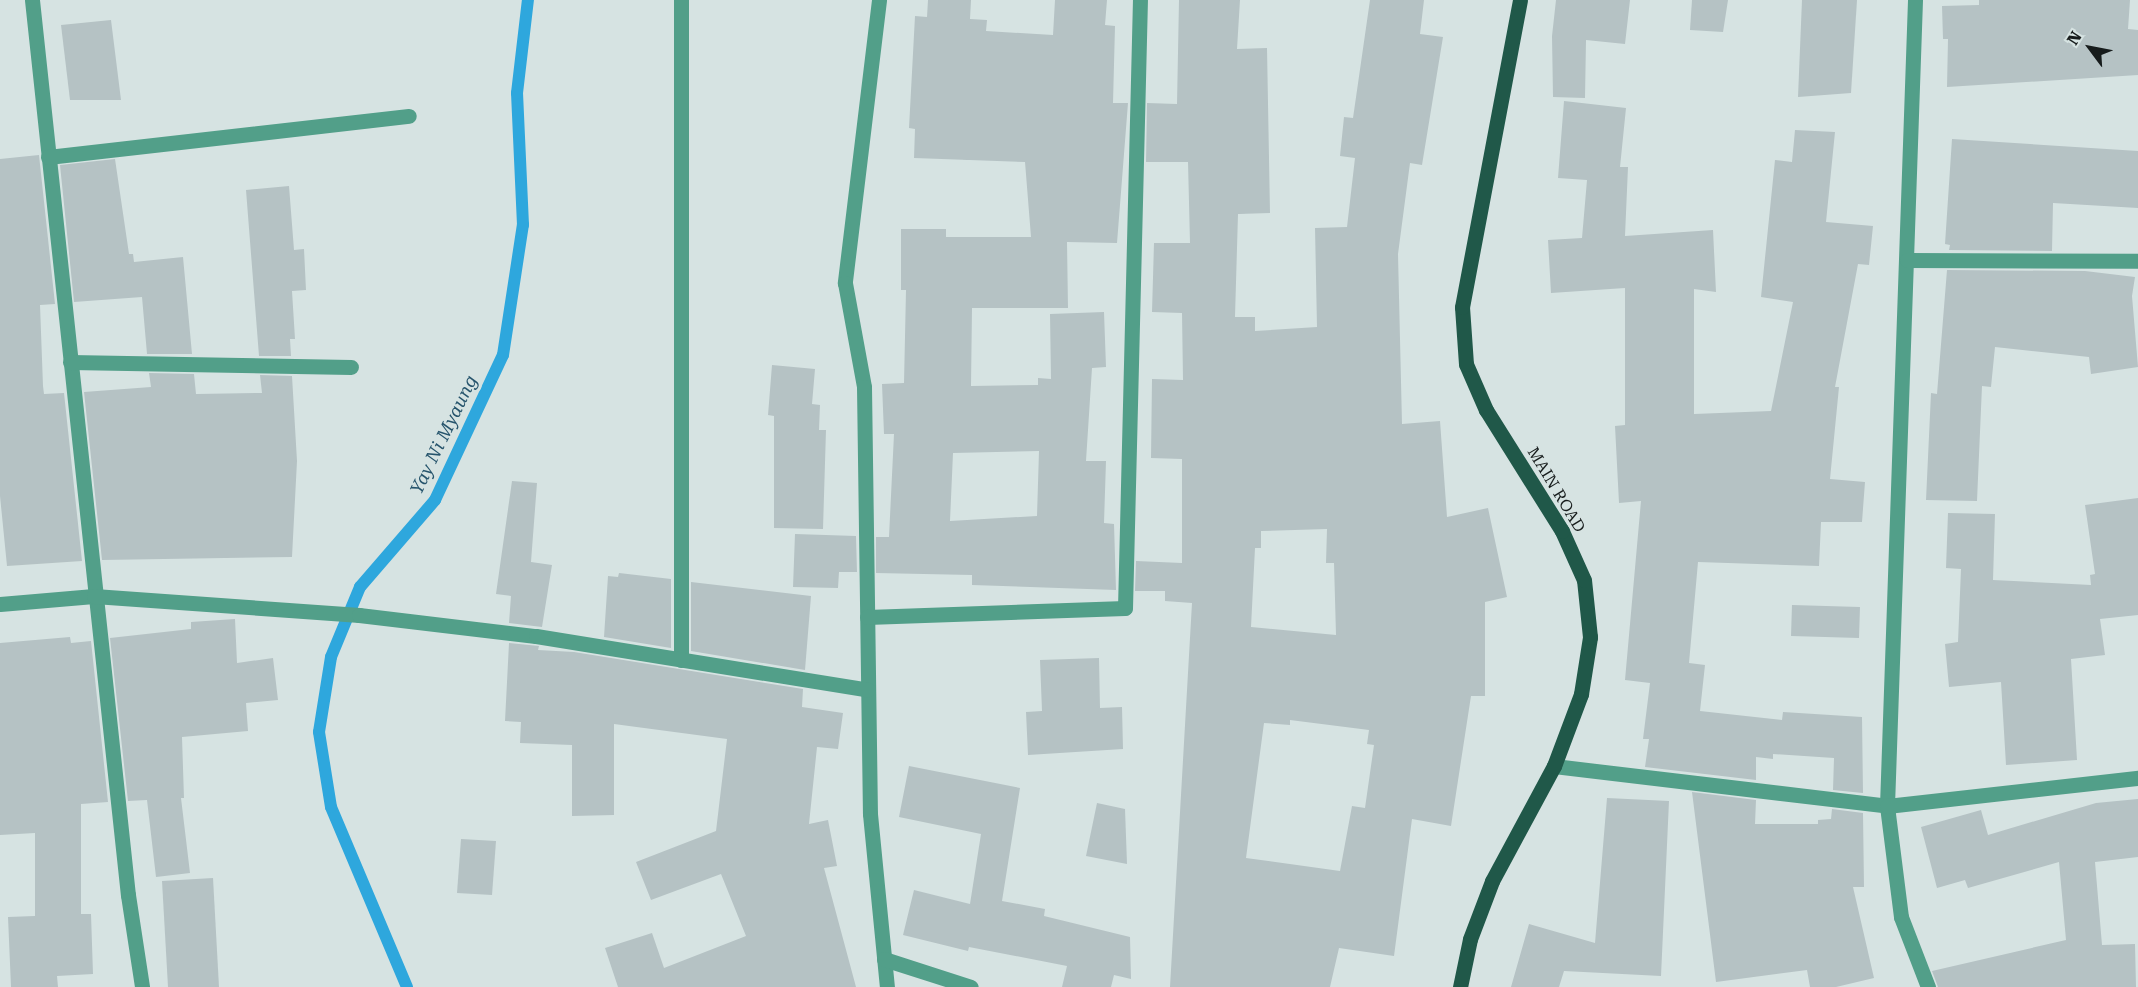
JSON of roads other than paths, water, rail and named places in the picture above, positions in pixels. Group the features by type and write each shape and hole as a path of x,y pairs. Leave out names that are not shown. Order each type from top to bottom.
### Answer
{"main road":[{"name":"MAIN ROAD","path":"1460,987 1470,939 1492,881 1554,766 1581,694 1590,637 1584,580 1562,531 1486,410 1466,364 1462,307 1520,0"}],"street":[{"path":"32,0 94,596 128,896 142,987"},
{"path":"681,0 681,660"},
{"path":"879,0 844,283 864,387 870,814 887,987"},
{"path":"867,617 1125,608 1140,0"},
{"path":"1915,0 1887,806 1901,917 1928,987"},
{"path":"48,157 409,116"},
{"path":"1907,260 2138,261"},
{"path":"70,362 351,367"},
{"path":"0,604 94,596 359,615 536,636 868,690"},
{"path":"1554,766 1887,806 2138,778"},
{"path":"884,958 971,987"}],"waterway":[{"name":"Yay Ni Myaung","path":"407,987 331,807 319,732 331,657 360,587 435,500 503,355 523,225 517,93 528,0"}]}
